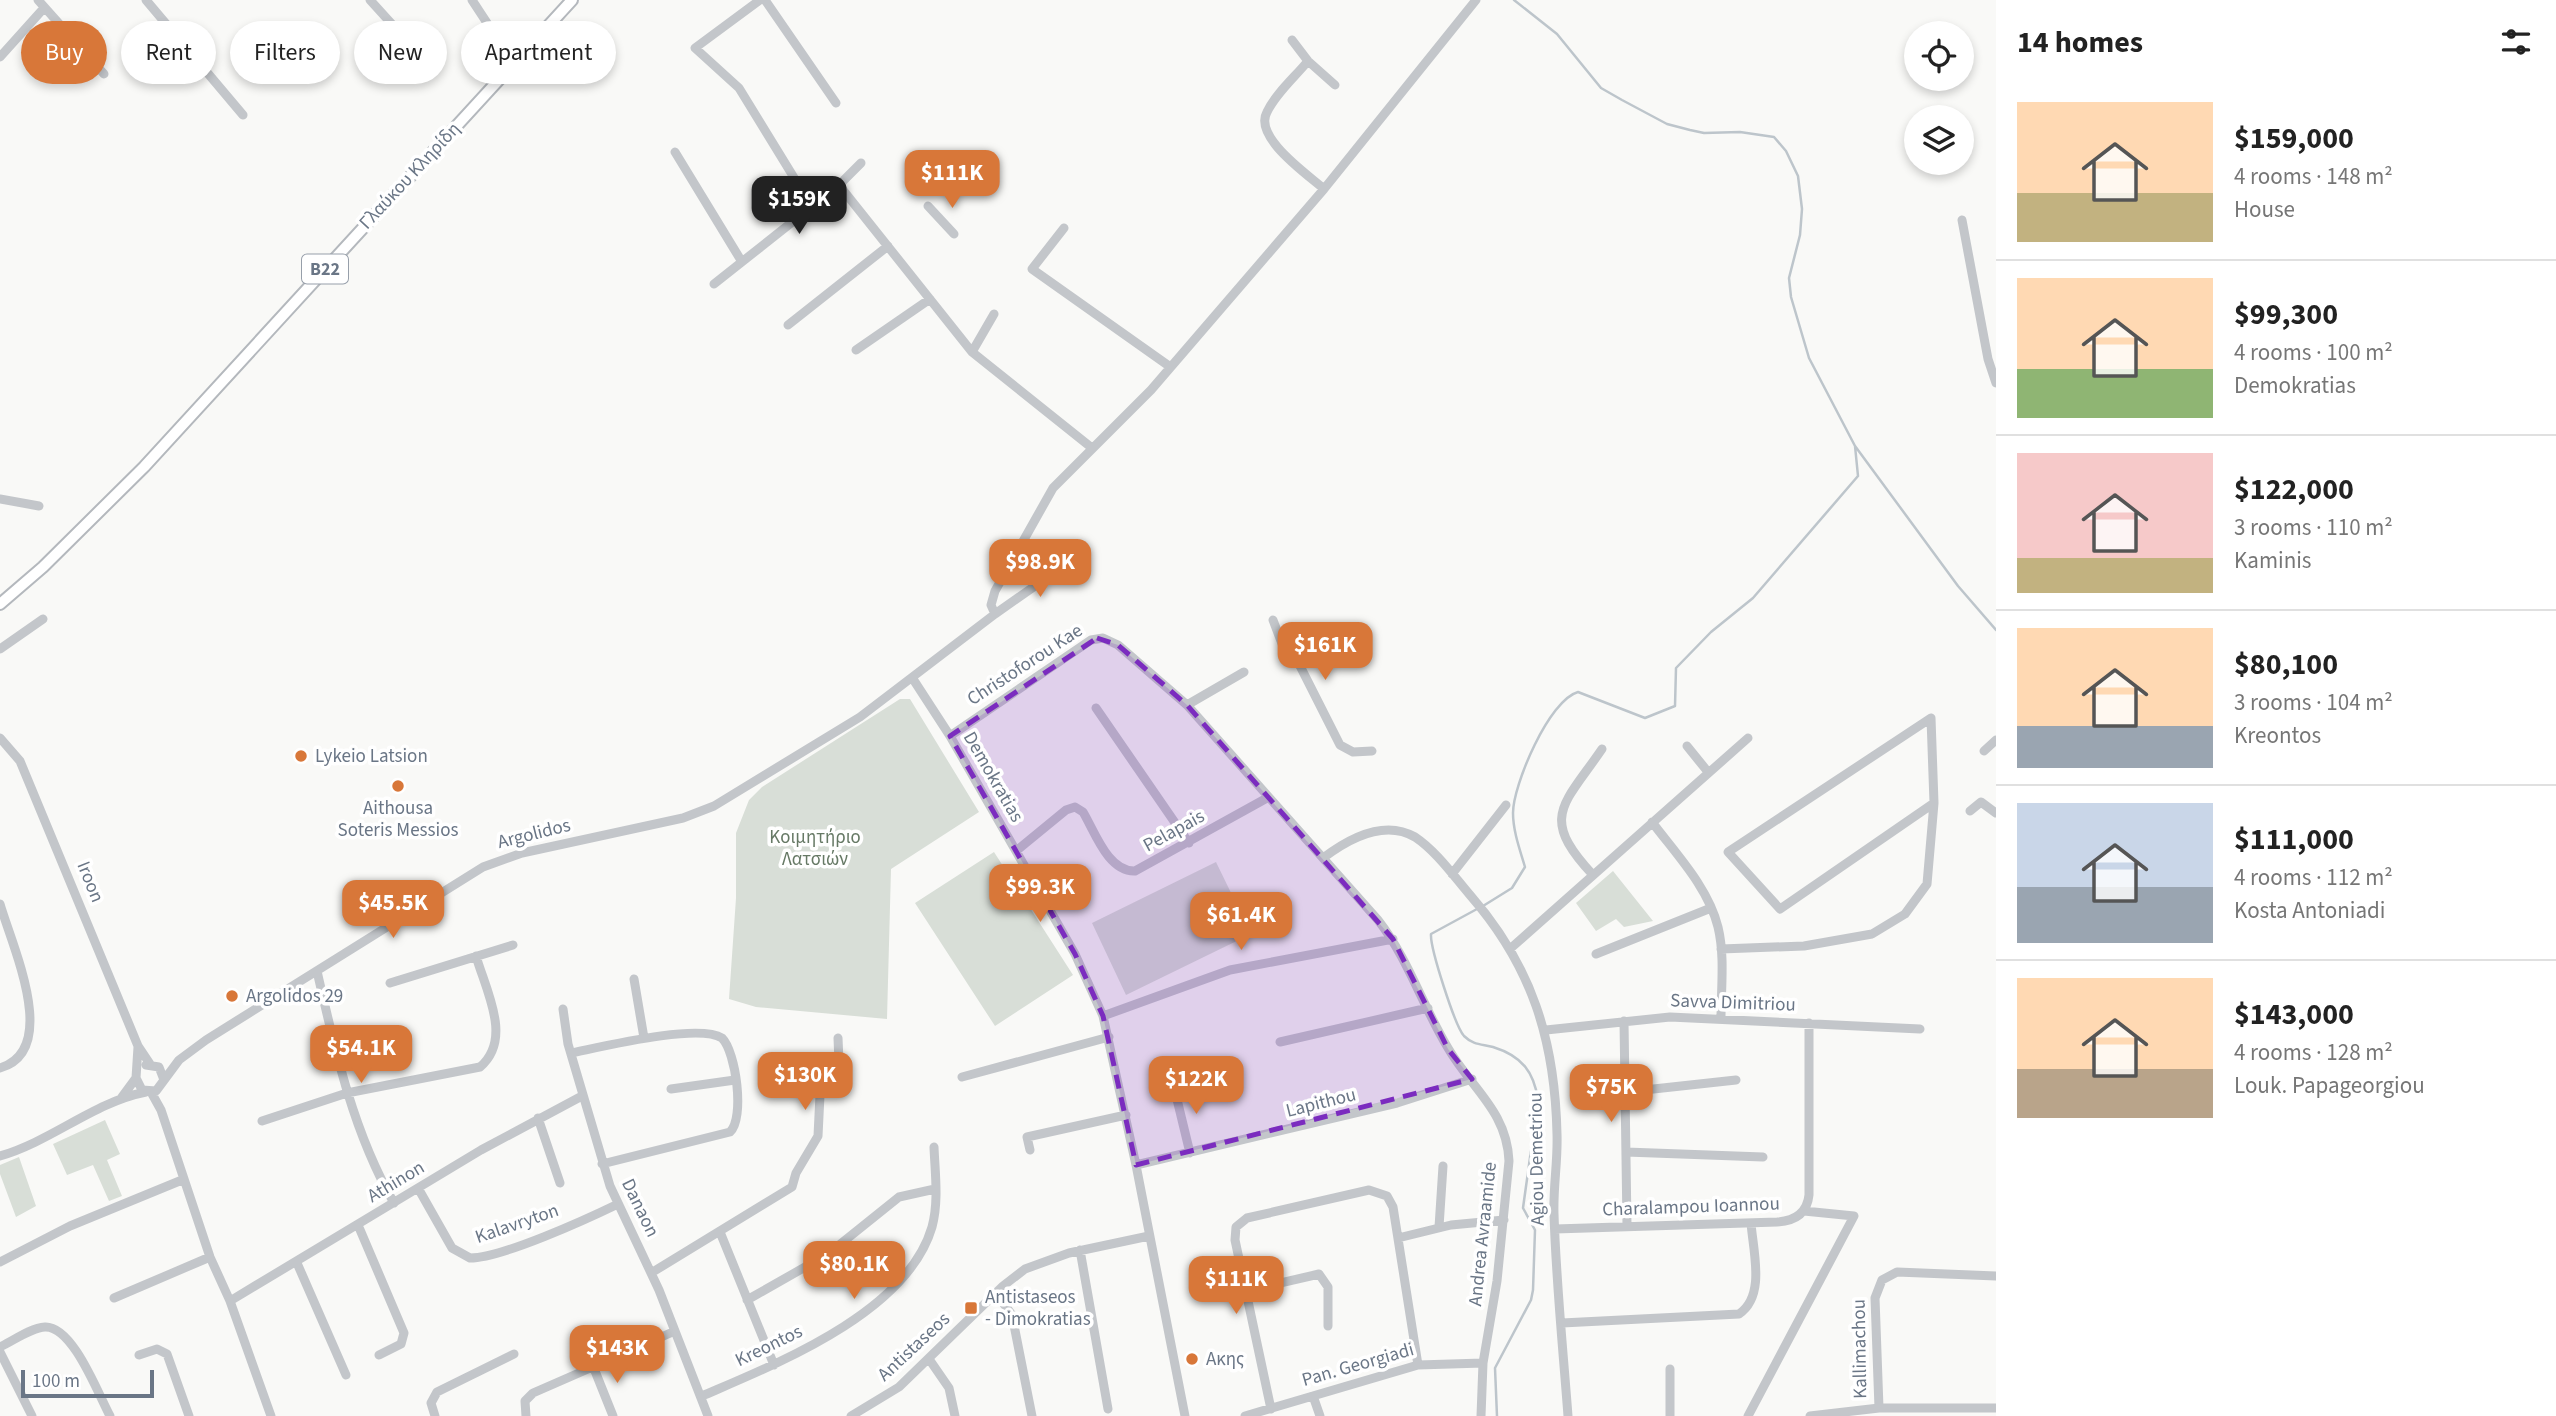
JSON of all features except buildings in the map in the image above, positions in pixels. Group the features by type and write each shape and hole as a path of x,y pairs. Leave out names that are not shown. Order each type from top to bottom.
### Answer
{"main road":[{"name":"Γλαύκου Κληρίδη","path":"0,604 144,467 572,0"},
{"name":"Γλαύκου Κληρίδη","path":"0,594 74,535"}],"street":[{"path":"146,0 243,115"},
{"path":"370,0 389,21"},
{"path":"472,0 486,21"},
{"path":"760,0 695,48 739,88 812,207"},
{"path":"765,0 836,103"},
{"path":"995,614 991,605 993,595 1041,505 1142,400 1324,189 1476,0"},
{"path":"0,57 41,4 56,21"},
{"path":"1292,40 1308,61 1335,85"},
{"path":"1308,61 1265,114 1264,126 1269,140 1324,189"},
{"path":"675,152 742,262"},
{"path":"715,284 839,186 861,163"},
{"path":"839,186 972,352 1092,449"},
{"path":"928,206 954,234"},
{"path":"1962,220 1988,359 1996,383"},
{"path":"1064,228 1032,269 1170,366"},
{"path":"788,325 888,246"},
{"path":"856,350 929,299"},
{"path":"972,352 994,314"},
{"path":"0,499 39,506"},
{"name":"Argolidos","path":"155,1088 179,1060 225,1027 472,873 522,853 670,821 714,806 860,717 995,614 1072,560"},
{"path":"0,649 43,619"},
{"path":"1273,620 1284,649 1295,656 1340,745 1353,752 1372,751"},
{"name":"Christoforou Kae","path":"950,736 1097,638 1111,641 1124,649 1186,705 1266,799"},
{"path":"1186,705 1244,672"},
{"name":"Demokratias","path":"913,678 950,736 1075,954 1103,1016 1126,1115 1185,1416"},
{"path":"1096,708 1189,843"},
{"path":"1721,949 1804,946 1872,934 1905,914 1927,884 1934,803 1931,718 1728,852 1780,909 1934,803"},
{"name":"Iroon","path":"0,738 20,761 138,1046 155,1066 155,1088"},
{"path":"1511,948 1748,738"},
{"path":"1984,751 1996,740"},
{"path":"1687,746 1709,772"},
{"path":"1593,875 1566,844 1561,821 1569,798 1602,749"},
{"name":"Pelapais","path":"1016,851 1066,810 1075,807 1083,812 1112,861 1124,870 1140,870 1266,799"},
{"name":"Andrea Avraamide","path":"1266,799 1322,858 1392,939 1448,1049 1493,1106 1508,1143 1504,1220 1483,1363 1481,1416"},
{"path":"1970,811 1982,802 1996,813"},
{"path":"1452,874 1506,805"},
{"path":"1652,822 1696,880 1712,908 1721,949 1721,1018"},
{"name":"Agiou Demetriou","path":"1322,858 1345,843 1368,834 1402,831 1420,840 1452,874 1490,918 1511,948 1546,1030 1557,1134 1555,1229 1568,1416"},
{"path":"0,904 32,1025 25,1052 16,1061 0,1068"},
{"path":"1596,954 1712,908"},
{"path":"1103,1016 1230,970 1392,939"},
{"path":"390,983 513,945"},
{"path":"262,1121 347,1093 480,1067 489,1060 496,1047 497,1032 476,956"},
{"path":"317,971 347,1093 374,1165 394,1203"},
{"path":"634,979 644,1038"},
{"path":"1280,1041 1428,1008"},
{"name":"Danaon","path":"563,1009 571,1053 602,1164 651,1273 708,1416"},
{"name":"Savva Dimitriou","path":"1546,1030 1670,1017 1920,1029"},
{"path":"1623,1021 1627,1226"},
{"name":"Charalampou Ioannou","path":"1555,1229 1788,1221 1804,1211 1809,1195 1809,1023"},
{"path":"571,1053 644,1038 707,1034 722,1038 729,1049 740,1111 737,1124 730,1132 719,1138 602,1164"},
{"path":"962,1077 1109,1037"},
{"path":"651,1273 792,1188 796,1173 818,1136 820,1095 839,1062 838,1038"},
{"name":"Iroon","path":"137,1074 138,1046"},
{"name":"Argolidos","path":"137,1074 179,1060"},
{"path":"137,1074 139,1087 155,1088"},
{"path":"122,1097 137,1074"},
{"name":"Lapithou","path":"1136,1165 1397,1102 1472,1079"},
{"path":"671,1088 735,1080"},
{"path":"1626,1092 1735,1080"},
{"path":"1174,1087 1189,1153"},
{"path":"0,1156 57,1133 122,1097 155,1088"},
{"path":"155,1088 182,1180 230,1301 271,1416"},
{"name":"Athinon","path":"230,1301 538,1118 582,1096"},
{"path":"1030,1150 1027,1137 1126,1115"},
{"path":"538,1118 560,1183"},
{"name":"Kreontos","path":"702,1396 774,1365 845,1326 893,1286 929,1236 934,1216 934,1147"},
{"path":"1626,1152 1763,1157"},
{"path":"1439,1227 1443,1166"},
{"path":"0,1262 70,1226 182,1180"},
{"name":"Kalavryton","path":"418,1188 452,1248 463,1256 474,1258 509,1249 597,1216 618,1204"},
{"path":"747,1300 828,1254 899,1196 935,1189"},
{"path":"1271,1409 1234,1240 1236,1227 1250,1217 1369,1190 1382,1192 1392,1203 1418,1365"},
{"path":"1748,1416 1854,1216 1804,1211"},
{"path":"1398,1238 1439,1227 1504,1220"},
{"path":"1562,1323 1731,1316 1748,1306 1755,1289 1751,1223"},
{"path":"358,1225 404,1333 401,1344 379,1355"},
{"path":"720,1232 774,1365"},
{"name":"Antistaseos","path":"850,1416 890,1394 996,1293 1030,1267 1080,1250 1149,1236"},
{"path":"1080,1250 1108,1409"},
{"path":"114,1298 210,1256"},
{"path":"297,1263 346,1375"},
{"name":"Kallimachou","path":"1879,1408 1875,1298 1882,1280 1897,1272 1996,1276"},
{"path":"1246,1290 1319,1274 1328,1287 1328,1326"},
{"path":"996,1293 1012,1315 1032,1416"},
{"path":"32,1416 0,1350 38,1328 58,1330 72,1343 110,1416"},
{"path":"526,1416 524,1404 531,1394 675,1331"},
{"path":"139,1355 157,1349 167,1354 189,1416"},
{"path":"435,1416 431,1403 438,1392 514,1354"},
{"path":"929,1359 948,1388 955,1416"},
{"name":"Pan. Georgiadi","path":"1245,1416 1418,1365 1483,1363"},
{"path":"593,1366 614,1416"},
{"path":"1670,1369 1670,1416"},
{"path":"1314,1396 1321,1416"},
{"path":"1810,1416 1879,1408 1996,1408"}],"highlighted area":[{"path":"1097,638 1118,645 1187,705 1393,939 1448,1049 1472,1079 1136,1165 1103,1016 1075,954 950,736"}],"green space":[{"name":"Κοιμητήριο Λατσιών","path":"900,699 910,699 979,812 891,869 887,1019 756,1007 729,999 736,898 736,833 749,800 762,787"},
{"path":"994,852 1073,975 995,1026 915,903"},
{"path":"1216,862 1251,934 1126,995 1092,923"},
{"path":"1613,871 1653,921 1624,927 1616,919 1596,931 1576,903"},
{"path":"105,1120 120,1154 107,1160 122,1196 109,1201 93,1165 67,1175 53,1144"},
{"path":"19,1157 36,1206 16,1217 0,1174 0,1165"}],"waterway":[{"path":"1514,0 1557,34 1601,88 1622,100 1667,124 1690,130 1704,133 1740,132 1774,137 1786,151 1798,176 1802,209 1800,235 1789,278 1791,297 1809,358 1855,446 1958,586 1996,630"},
{"path":"1483,906 1512,888 1525,867 1514,827 1515,800 1535,745 1556,710 1567,698 1578,692 1645,718 1675,706 1676,668 1711,632 1753,598 1858,476 1855,446"},
{"path":"1477,909 1431,934 1444,987 1464,1036 1474,1043 1493,1047 1519,1060 1530,1073 1538,1100 1523,1208 1535,1230 1533,1290 1531,1300 1495,1368 1497,1416"}],"place":[{"name":"Lykeio Latsion","path":"301,756"},
{"name":"Aithousa Soteris Messios","path":"398,786"},
{"name":"Argolidos 29","path":"232,996"},
{"name":"Antistaseos - Dimokratias","path":"971,1308"},
{"name":"Ακης","path":"1192,1359"}]}
